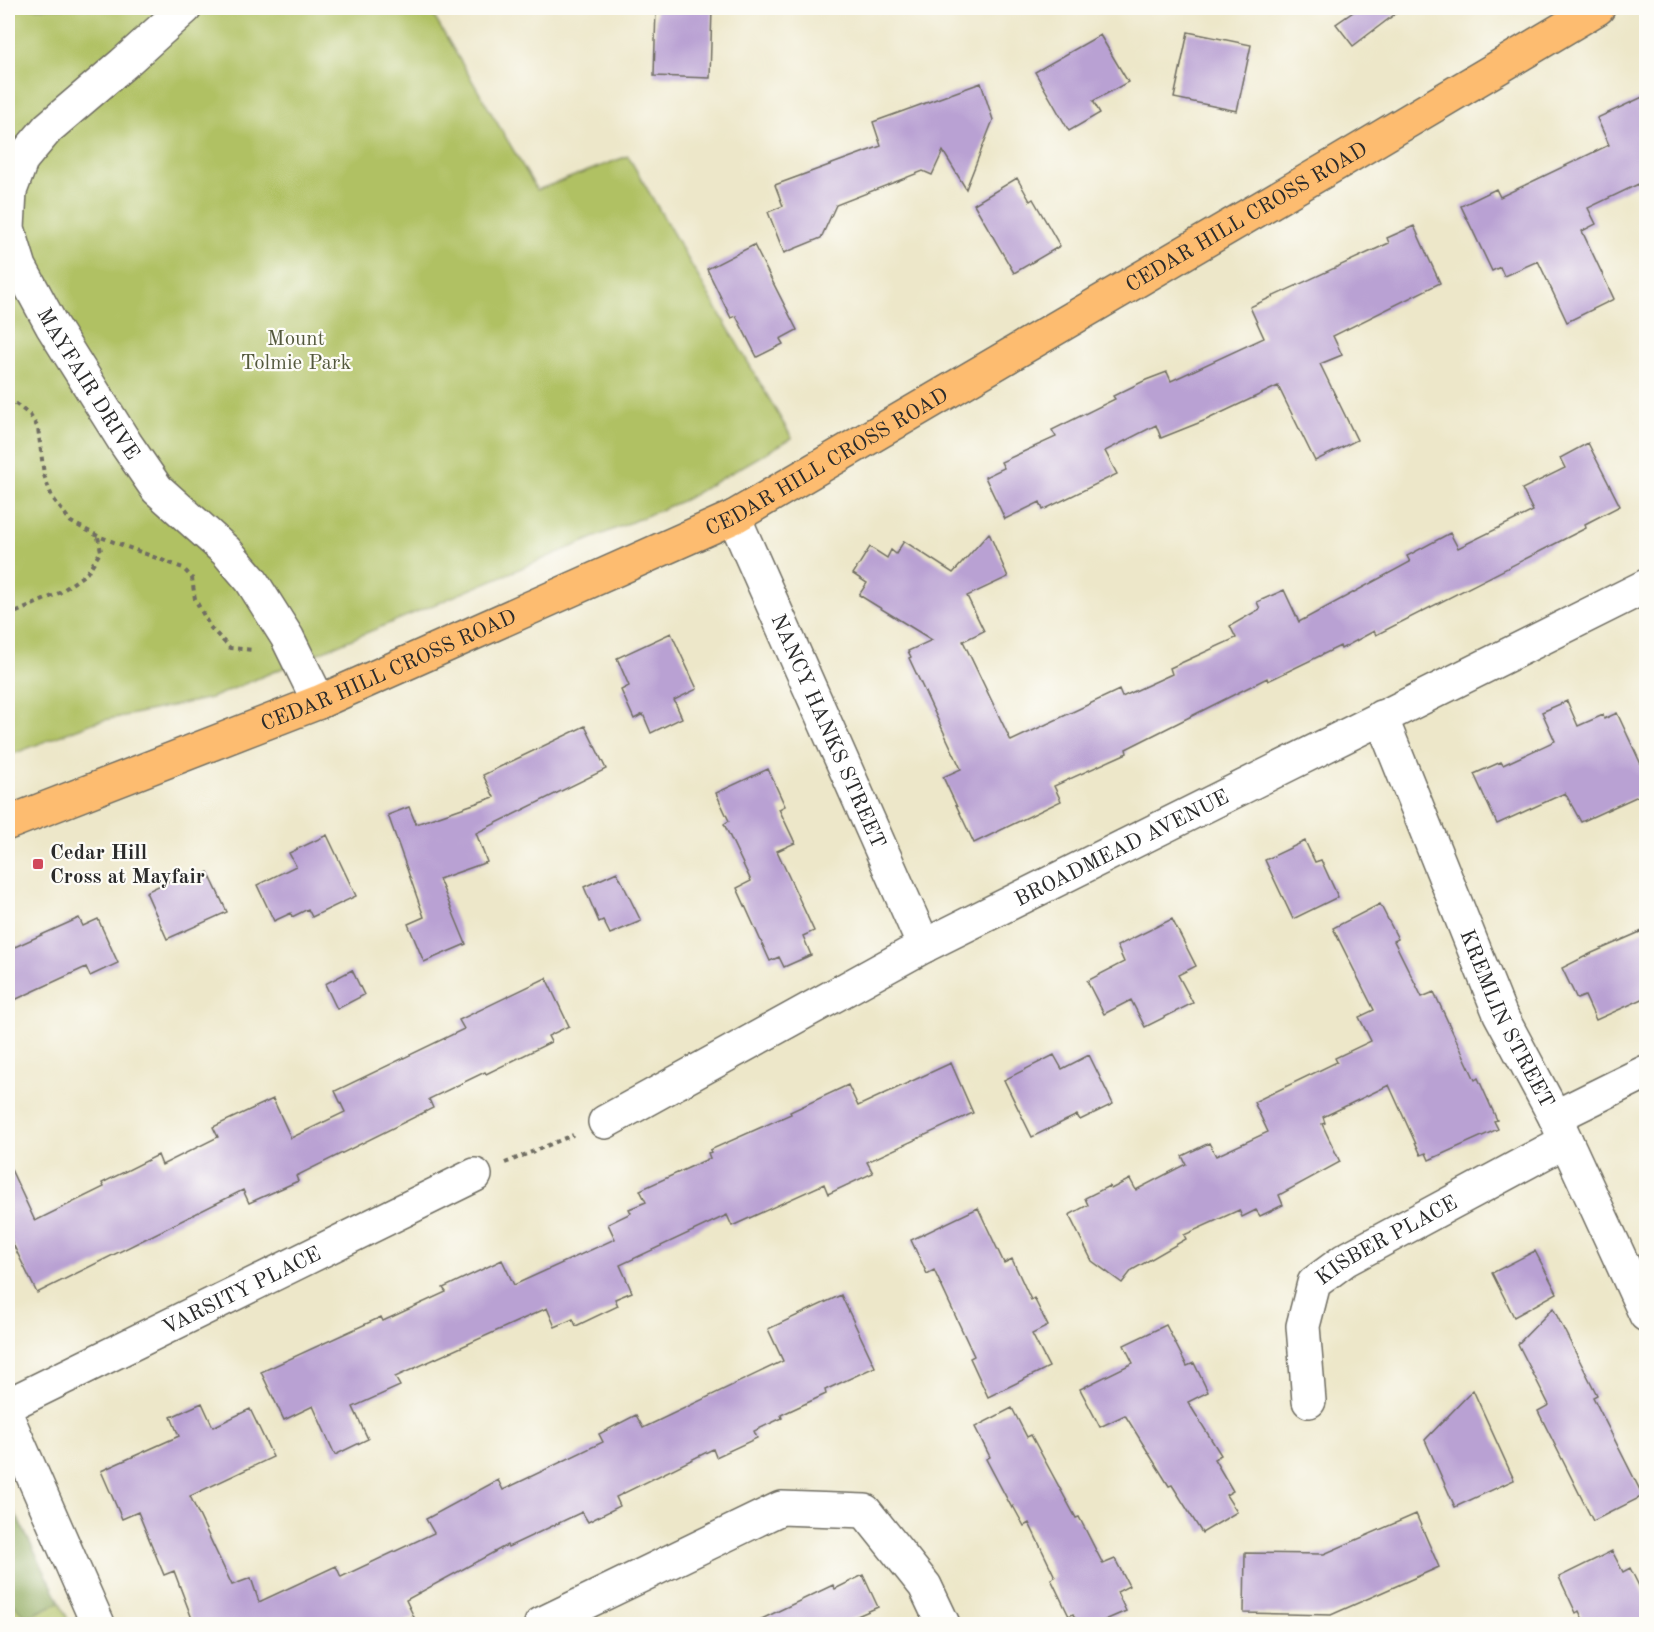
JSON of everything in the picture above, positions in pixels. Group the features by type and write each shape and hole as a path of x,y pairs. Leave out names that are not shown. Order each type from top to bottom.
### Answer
{"main road":[{"name":"CEDAR HILL CROSS ROAD","path":"8,824 319,702 734,517 1598,8"}],"street":[{"name":"MAYFAIR DRIVE","path":"185,8 48,128 22,159 10,191 8,228 20,267 52,326 126,444 157,489 226,551 250,580 297,655 319,702"},
{"name":"NANCY HANKS STREET","path":"734,517 924,946"},
{"name":"BROADMEAD AVENUE","path":"604,1122 924,946 1647,586"},
{"name":"KREMLIN STREET","path":"1381,717 1500,1014 1560,1129 1647,1315"},
{"name":"KISBER PLACE","path":"1309,1401 1303,1326 1314,1283 1345,1260 1560,1129 1647,1072"},
{"name":"VARSITY PLACE","path":"8,1405 475,1175"},
{"path":"8,1419 98,1624"},
{"path":"541,1624 781,1508 865,1511 925,1586 943,1624"}],"path":[{"path":"8,398 30,415 38,428 44,475 52,497 71,522 98,536 183,568 192,578 195,599 210,627 230,648 297,655"},
{"path":"8,616 59,593 87,573 101,551 98,536"},
{"path":"475,1175 604,1122"}],"green space":[{"name":"Mount Tolmie Park","path":"8,8 429,8 537,190 628,156 792,438 684,500 211,698 95,722 8,756"},
{"path":"8,1499 60,1602 27,1617 8,1599"},
{"path":"8,1599 27,1617 60,1602 70,1624 8,1624"}],"building":[{"path":"656,8 712,8 710,78 654,76"},
{"path":"1359,8 1403,8 1353,46 1336,24"},
{"path":"1188,32 1251,45 1237,111 1174,98"},
{"path":"1100,35 1128,82 1093,101 1100,113 1069,131 1035,72"},
{"path":"981,83 993,120 966,189 943,151 932,175 923,171 836,205 821,238 784,253 768,212 783,206 775,185 881,146 873,122"},
{"path":"1647,95 1647,180 1588,208 1596,224 1582,231 1614,299 1567,322 1538,261 1504,276 1500,267 1492,271 1461,206 1496,189 1500,197 1609,145 1597,118"},
{"path":"1017,178 1030,201 1033,199 1060,246 1014,273 974,204"},
{"path":"1414,226 1440,283 1333,336 1342,355 1320,364 1357,440 1315,461 1278,386 1206,420 1161,438 1156,425 1105,451 1117,474 1043,510 1040,502 1005,519 985,477 1004,468 1001,462 1056,437 1052,430 1115,399 1113,396 1146,380 1167,372 1171,381 1264,338 1250,307 1389,243 1387,238"},
{"path":"754,245 797,330 780,339 783,344 757,357 736,316 731,318 707,269"},
{"path":"1588,443 1620,506 1585,524 1586,528 1376,635 1374,631 1341,649 1340,646 1268,681 1267,678 1126,749 1127,753 1054,786 1061,801 974,843 943,777 961,769 909,658 911,657 908,651 932,640 859,595 867,583 853,574 870,547 887,558 891,550 896,554 904,541 953,573 989,533 1008,577 967,596 984,631 963,641 1011,741 1119,690 1122,697 1172,674 1170,668 1236,638 1230,626 1260,609 1257,602 1284,590 1299,622 1410,562 1407,556 1450,533 1458,548 1533,511 1522,489 1565,468 1560,458"},
{"path":"671,633 697,689 674,700 682,718 651,733 643,714 634,719 621,690 629,686 617,658"},
{"path":"1567,701 1578,726 1603,715 1604,719 1617,713 1647,777 1647,792 1581,822 1565,793 1497,824 1474,774 1501,762 1503,765 1555,741 1542,712"},
{"path":"585,726 606,769 476,833 487,862 439,879 466,944 424,962 408,924 424,917 388,815 409,807 416,824 494,797 483,775"},
{"path":"768,769 785,806 779,809 795,843 777,851 814,931 803,936 811,955 784,967 779,957 770,961 737,888 751,881 724,824 729,821 716,793"},
{"path":"327,835 356,896 312,917 308,909 292,917 291,913 274,921 257,885 296,866 289,853"},
{"path":"1305,841 1315,862 1321,860 1338,897 1293,919 1265,860"},
{"path":"208,872 227,912 167,939 146,892 179,876 183,884"},
{"path":"617,872 641,921 610,934 603,920 599,922 584,887"},
{"path":"1380,904 1398,939 1394,941 1422,997 1434,992 1475,1080 1478,1078 1497,1120 1494,1121 1498,1129 1429,1160 1426,1153 1421,1155 1389,1085 1323,1117 1325,1123 1322,1124 1340,1162 1279,1195 1283,1205 1260,1216 1256,1210 1242,1217 1239,1210 1184,1235 1186,1239 1132,1270 1122,1283 1092,1261 1069,1215 1088,1205 1085,1198 1109,1186 1111,1189 1130,1179 1136,1190 1186,1164 1182,1156 1209,1143 1216,1156 1268,1132 1254,1102 1337,1062 1335,1058 1371,1041 1359,1017 1374,1010 1333,928"},
{"path":"79,918 83,926 98,919 118,963 90,976 86,967 8,1003 8,950"},
{"path":"1172,919 1196,966 1178,975 1193,1003 1145,1027 1131,1000 1104,1014 1087,981 1124,962 1117,946"},
{"path":"1647,929 1647,997 1596,1020 1585,996 1577,999 1562,968"},
{"path":"352,970 364,995 337,1009 325,984"},
{"path":"546,978 569,1026 548,1036 551,1042 429,1099 433,1108 296,1176 298,1181 249,1203 243,1190 37,1293 8,1234 8,1163 35,1221 104,1187 102,1183 158,1155 162,1165 218,1137 213,1127 273,1099 291,1138 345,1112 335,1091 464,1029 459,1020"},
{"path":"1054,1055 1062,1069 1089,1055 1113,1104 1080,1120 1077,1115 1032,1137 1004,1080"},
{"path":"951,1063 973,1113 867,1162 873,1173 828,1194 824,1184 732,1226 727,1215 620,1265 632,1292 615,1299 618,1306 576,1326 573,1319 555,1327 547,1308 395,1377 400,1386 353,1407 368,1439 335,1455 313,1406 284,1420 261,1372 381,1317 383,1321 446,1292 443,1288 502,1260 514,1285 615,1239 608,1224 631,1213 629,1209 646,1202 640,1190 710,1158 708,1153 711,1152 710,1150 791,1114 790,1112 848,1085 858,1106"},
{"path":"978,1208 1004,1263 1012,1259 1031,1300 1034,1298 1048,1326 1032,1334 1049,1367 988,1397 970,1358 974,1356 934,1270 927,1274 911,1240"},
{"path":"1535,1251 1557,1293 1514,1317 1492,1273"},
{"path":"841,1295 875,1367 825,1390 826,1394 781,1415 782,1418 754,1431 757,1438 716,1457 713,1449 616,1497 620,1506 588,1522 582,1512 508,1547 507,1545 406,1600 414,1617 398,1624 194,1624 174,1571 164,1575 138,1512 122,1519 101,1471 179,1436 171,1417 202,1403 213,1427 250,1409 273,1457 190,1496 232,1585 251,1578 259,1602 336,1566 341,1577 434,1533 426,1519 498,1480 503,1490 603,1442 599,1434 636,1415 643,1428 783,1361 768,1329"},
{"path":"1553,1308 1597,1395 1593,1397 1643,1496 1593,1521 1538,1411 1549,1405 1518,1344"},
{"path":"1166,1325 1187,1366 1194,1363 1208,1392 1188,1402 1221,1455 1214,1459 1233,1491 1226,1495 1237,1512 1202,1533 1172,1485 1169,1486 1125,1415 1100,1427 1080,1389 1133,1363 1124,1345"},
{"path":"1473,1390 1514,1480 1455,1507 1425,1440"},
{"path":"1012,1408 1027,1437 1031,1435 1076,1518 1079,1517 1103,1564 1115,1559 1129,1586 1117,1592 1126,1611 1096,1624 1078,1624 1073,1614 1069,1616 1051,1579 1055,1577 1029,1523 1024,1526 1013,1506 1012,1508 986,1459 990,1457 975,1427"},
{"path":"1416,1514 1439,1567 1331,1615 1244,1613 1245,1553 1324,1554"},
{"path":"1612,1551 1623,1572 1630,1568 1647,1602 1647,1624 1585,1624 1579,1611 1576,1613 1559,1577"},
{"path":"863,1575 878,1607 839,1624 751,1624 833,1585 835,1589"}],"place":[{"name":"Cedar Hill Cross at Mayfair","path":"38,864"}]}
